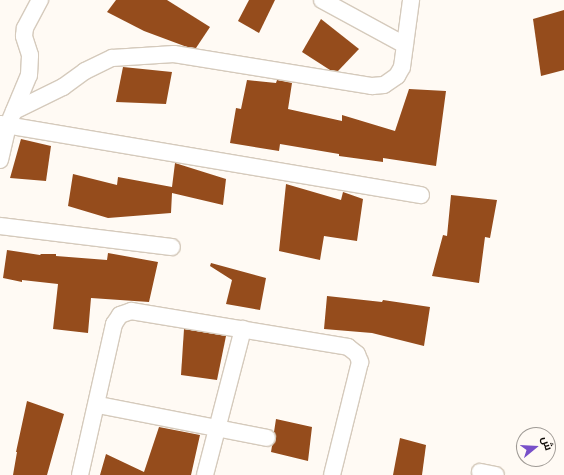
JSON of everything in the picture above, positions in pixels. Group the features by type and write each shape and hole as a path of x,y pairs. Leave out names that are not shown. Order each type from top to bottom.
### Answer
{"street":[{"path":"0,160 8,120 29,75 31,64 24,36 25,28 40,0"},
{"path":"322,0 405,45"},
{"path":"8,120 63,87 85,70 112,58 174,54 372,86 384,85 397,76 400,72 411,0"},
{"path":"8,120 421,195"},
{"path":"0,226 172,247"},
{"path":"80,475 98,405 114,324 120,315 131,310 348,347 357,354 360,362 332,475"},
{"path":"205,475 218,430 243,329"},
{"path":"98,405 218,430 267,438"}],"building":[{"path":"116,0 167,0 210,27 196,48 187,47 144,31 107,12"},
{"path":"249,0 275,0 259,33 238,21"},
{"path":"564,10 564,70 541,76 533,19"},
{"path":"321,19 359,49 338,71 330,70 302,52"},
{"path":"123,67 172,72 166,104 116,102"},
{"path":"247,80 276,83 277,80 292,83 288,109 342,121 342,115 395,131 409,89 446,91 436,166 383,158 383,162 339,156 339,154 280,144 279,151 230,143 236,108 241,109"},
{"path":"21,139 51,146 46,181 10,178"},
{"path":"175,163 226,179 223,205 172,193 171,213 108,218 68,206 73,174 117,185 118,177 172,187"},
{"path":"286,184 341,200 343,192 363,199 357,241 324,236 320,260 279,251"},
{"path":"451,195 497,200 490,238 485,237 479,283 432,276 443,235 447,236"},
{"path":"7,250 40,255 56,254 56,256 107,260 108,253 158,262 149,302 91,298 88,333 53,329 58,284 22,280 22,282 3,278"},
{"path":"211,263 266,278 260,310 226,304 232,280 210,266"},
{"path":"327,296 382,302 383,300 430,307 424,346 372,333 324,329"},
{"path":"184,329 226,336 217,380 181,375"},
{"path":"27,401 64,414 47,475 13,475 16,452"},
{"path":"276,419 312,427 308,461 271,452 272,446 276,439 274,432"},
{"path":"159,427 200,435 191,475 100,475 106,454 144,472"},
{"path":"400,438 426,445 422,475 393,475"}]}
